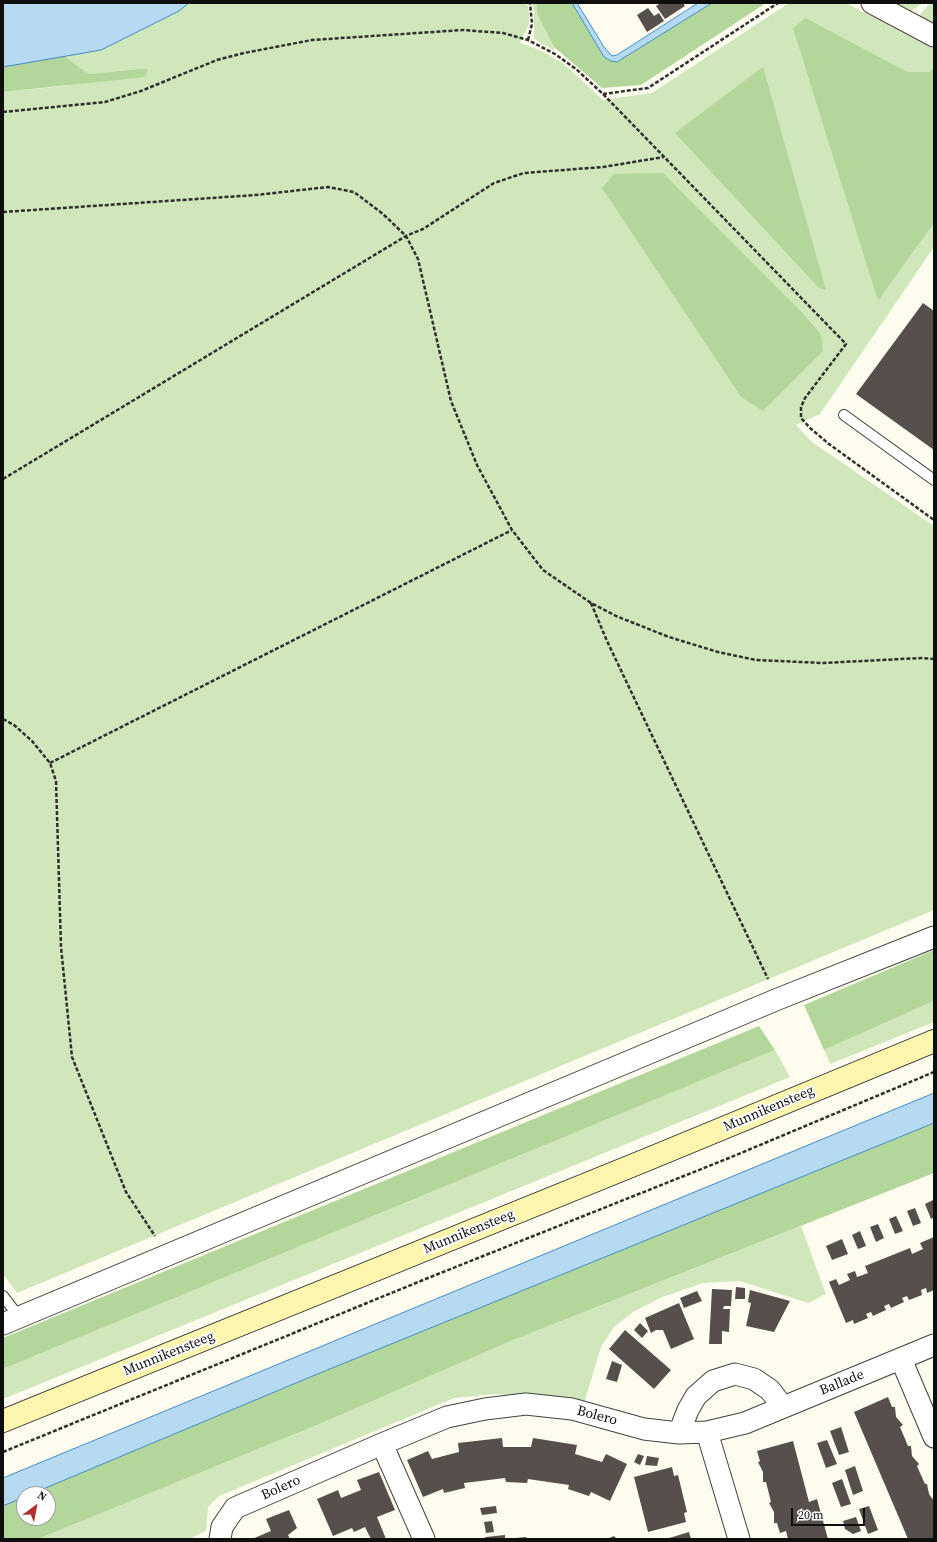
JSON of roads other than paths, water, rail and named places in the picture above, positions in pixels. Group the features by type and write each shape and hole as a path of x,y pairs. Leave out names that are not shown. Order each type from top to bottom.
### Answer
{"main road":[{"name":"Munnikensteeg","path":"3,1421 654,1157 934,1041"}],"street":[{"path":"872,3 934,36"},
{"path":"11,1321 778,999 934,937"},
{"name":"Ballade","path":"707,1432 745,1422 934,1345"},
{"path":"901,1359 934,1437"},
{"path":"679,1433 688,1410 696,1396 713,1381 735,1374 754,1379 770,1390 783,1407"},
{"name":"Bolero","path":"220,1539 222,1527 235,1508 382,1444 447,1418 485,1410 526,1404 572,1409 644,1429 679,1433 707,1432"},
{"path":"707,1432 739,1539"},
{"path":"382,1444 424,1539"}],"lane":[{"path":"844,415 934,480"},
{"path":"3,1296 11,1321"}],"water":[{"path":"3,3 189,3 179,11 101,50 3,67"},
{"path":"572,3 577,3 604,47 612,56 617,55 698,3 712,3 617,62 611,61 604,57"},
{"path":"934,1093 934,1123 315,1375 50,1486 16,1486 16,1500 3,1506 3,1478"}]}
